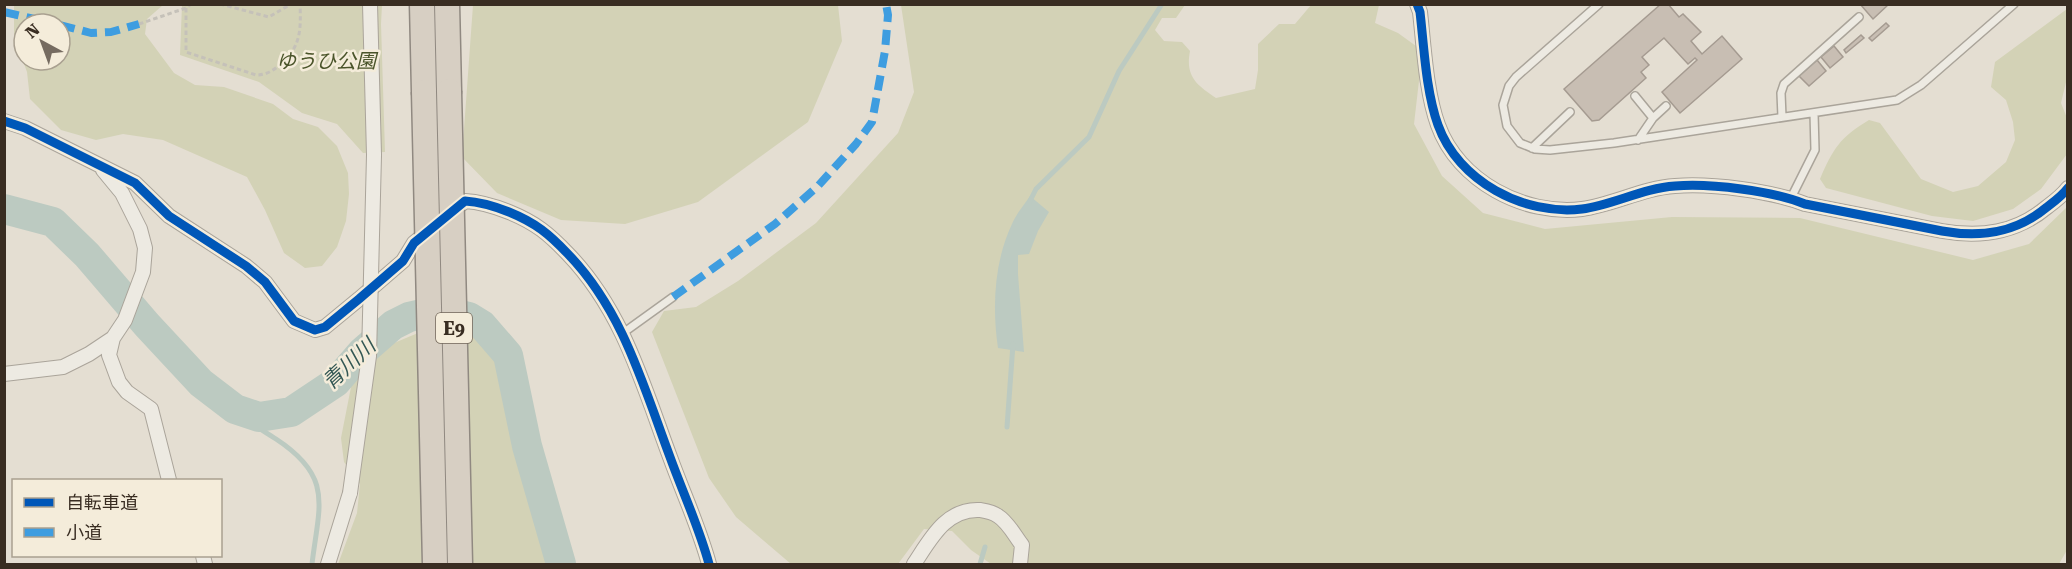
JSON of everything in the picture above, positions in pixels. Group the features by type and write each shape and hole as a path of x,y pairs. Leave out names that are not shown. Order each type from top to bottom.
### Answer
{"highway":[{"name":"E9","path":"420,4 424,82 435,564"},
{"name":"E9","path":"447,4 460,564"}],"street":[{"path":"328,564 350,493 369,356 374,155 370,4"},
{"path":"1417,4 1433,108 1440,131 1458,158 1487,185 1533,206 1564,210 1585,209 1672,186 1712,185 1791,198 1805,204 1962,235 1983,235 2007,230 2035,218 2064,194 2067,188"},
{"path":"4,121 25,128 135,183 169,216 246,266 265,282 294,321 315,330 332,322 403,261 414,243 465,201 482,202 517,215 545,230 589,277 623,333 642,377 709,564"},
{"path":"100,166 122,193 140,229 145,248 143,272 125,320 113,338 109,355 119,382 128,392 151,409 169,479"},
{"path":"4,374 63,367 113,338"},
{"path":"914,564 944,523 958,513 973,510 987,511 1004,521 1022,545 1020,564"}],"lane":[{"path":"1599,4 1516,77 1509,86 1503,105 1507,126 1520,143 1532,148 1550,150 1638,140 1897,100 1921,85 2014,4"},
{"path":"1782,117 1781,93 1784,84 1859,17"},
{"path":"1635,96 1653,117"},
{"path":"1638,140 1653,117 1666,106"},
{"path":"1532,148 1570,112"},
{"path":"1791,198 1815,150 1814,113"},
{"path":"623,333 673,297"}],"path":[{"path":"139,24 186,8 191,4"},
{"path":"220,4 263,17 274,14 291,4"},
{"path":"186,8 186,52 256,75 275,69 294,51 298,37 300,4"}],"green space":[{"path":"14,5 163,5 147,19 145,34 174,73 195,85 224,87 273,104 293,119 318,127 337,146 348,173 349,194 346,221 337,247 322,266 305,268 284,253 247,177 163,140 123,134 96,140 61,130 30,99 27,72 72,72 72,12 14,12"},
{"name":"ゆうひ公園","path":"182,5 382,5 385,152 363,153 337,124 302,113 259,82 180,55"},
{"path":"473,5 838,5 842,41 808,122 698,202 625,224 561,220 497,193 462,157"},
{"path":"901,5 1185,5 1176,18 1162,18 1155,30 1164,41 1182,42 1190,51 1189,67 1194,79 1216,98 1255,89 1258,44 1279,24 1295,24 1311,5 1379,5 1375,23 1398,33 1416,46 1420,72 1414,124 1442,176 1483,213 1545,229 1672,217 1800,218 1973,260 2029,244 2067,207 2067,550 2059,564 991,564 971,550 952,531 924,529 898,564 791,564 736,517 709,478 652,332 664,311 696,307 738,281 816,223 898,133 914,92"},
{"path":"2067,9 2067,78 2061,103 2067,118 2067,154 2041,189 2013,209 1973,221 1932,216 1826,188 1820,179 1838,145 1851,132 1869,120 1880,123 1921,179 1953,192 1978,186 2006,162 2015,140 2013,122 2006,100 1991,87 1995,62"},
{"path":"442,323 466,326 500,357 505,392 546,564 338,564 357,513 360,484 344,462 341,438 352,382 382,348"}],"shaded area":[{"path":"1030,196 1049,212 1029,254 1018,255 1024,352 998,348 995,301 998,269 1006,239 1016,217"}],"building":[{"path":"1661,4 1668,4 1679,17 1683,14 1701,32 1691,41 1702,54 1722,36 1742,59 1680,113 1662,92 1697,60 1695,58 1688,64 1664,38 1642,57 1649,65 1641,72 1646,78 1599,120 1592,121 1564,89"},
{"path":"1860,4 1889,4 1873,19"},
{"path":"1886,23 1889,26 1872,41 1869,38"},
{"path":"1861,35 1864,38 1846,53 1844,50"},
{"path":"1834,46 1843,57 1830,68 1821,57"},
{"path":"1817,60 1826,71 1809,86 1799,76"}],"waterway":[{"path":"1029,203 1036,189 1089,137 1119,71 1162,4"},
{"name":"青川川","path":"4,209 53,222 87,255 201,383 235,409 259,417 291,412 336,382 362,352 393,325 409,317 440,310 469,317 482,325 508,355 527,446 561,564"},
{"path":"1007,427 1013,344"},
{"path":"235,409 249,422 294,453 307,466 315,480 319,509 312,564"},
{"path":"980,564 985,547"}],"marked path":[{"path":"673,297 775,224 817,187 856,144 872,122 885,51 888,15 886,4"},
{"path":"4,12 12,14"},
{"path":"72,28 91,33 111,32 139,24"}],"cycle path":[{"path":"1417,4 1434,112 1448,145 1461,163 1477,178 1496,191 1538,207 1560,210 1582,209 1663,187 1690,185 1759,192 1805,204 1942,231 1970,234 1998,231 2023,223 2053,203 2068,188"},
{"path":"4,121 25,128 135,183 169,216 246,266 265,282 294,321 315,330 325,327 359,299 403,261 414,243 465,201 498,208 535,225 561,247 587,276 617,324 640,376 696,523 709,564"}]}
